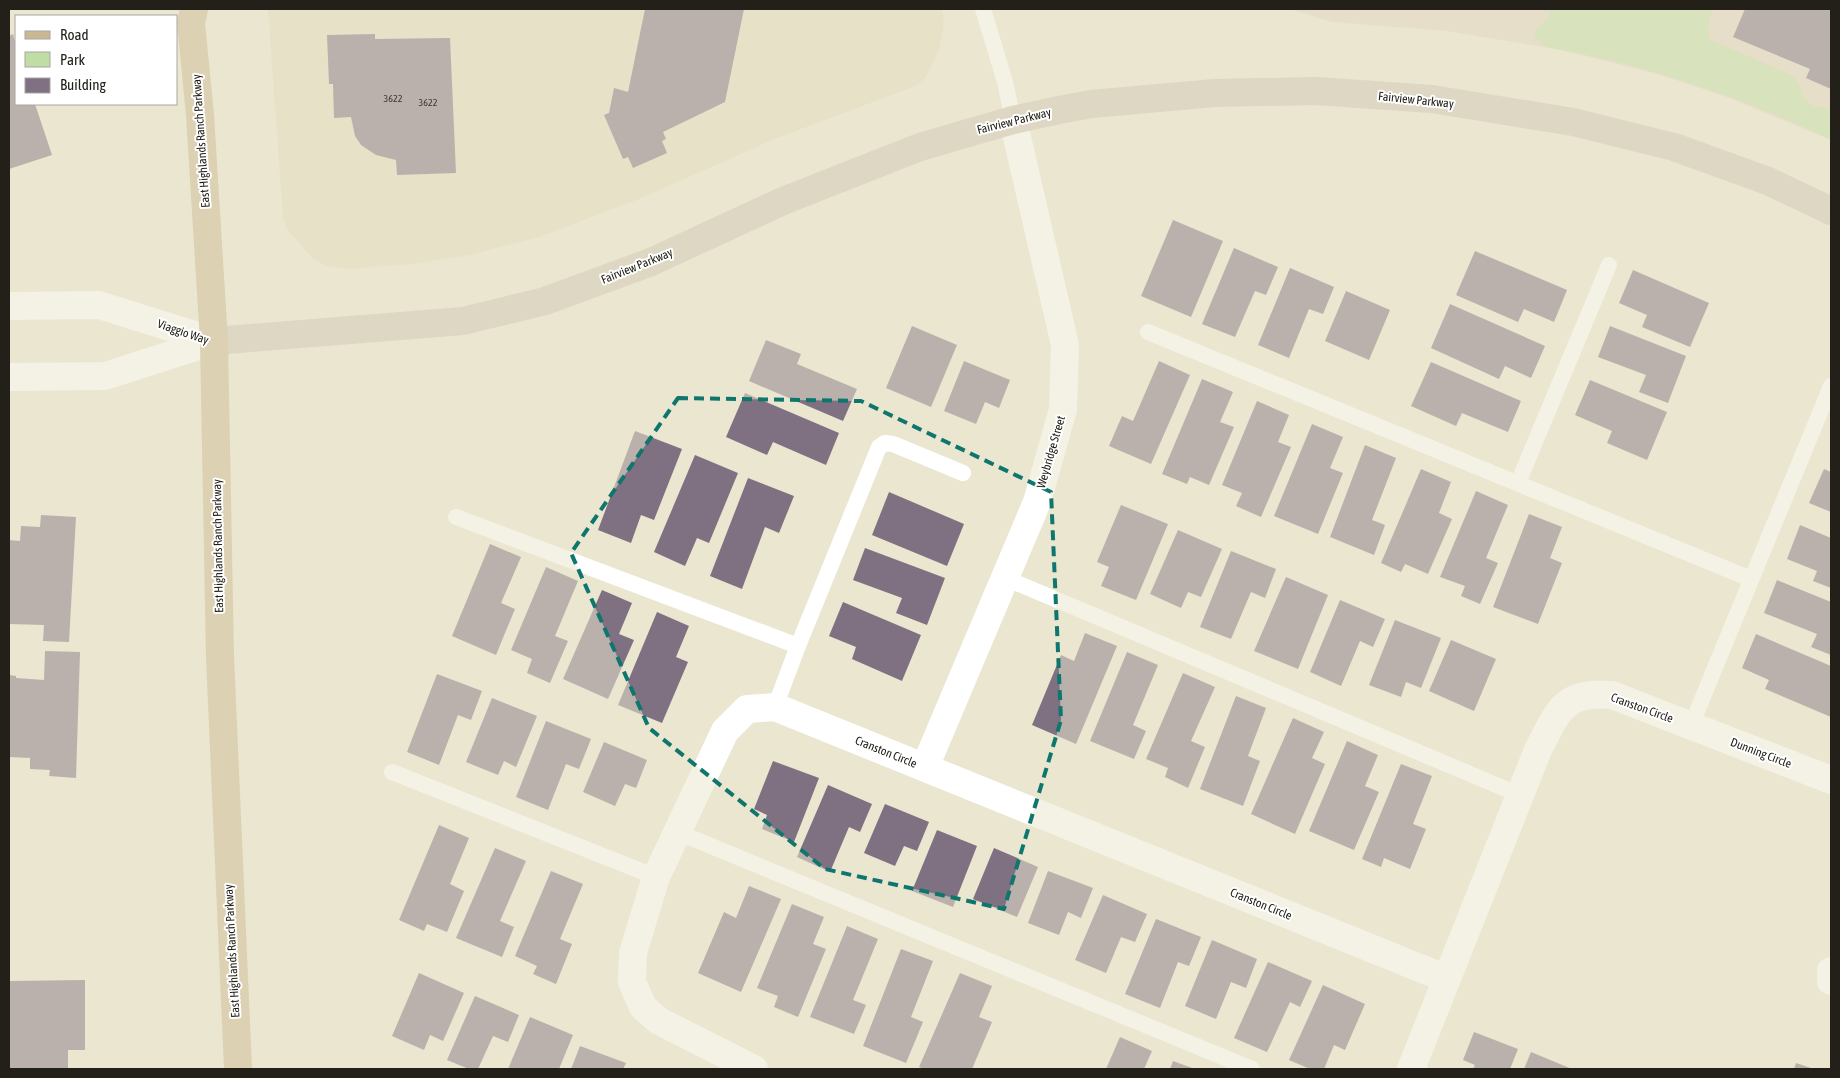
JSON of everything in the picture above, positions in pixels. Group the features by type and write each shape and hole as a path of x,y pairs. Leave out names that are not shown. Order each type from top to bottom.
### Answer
{"main road":[{"name":"East Highlands Ranch Parkway","path":"190,14 200,115 214,341 220,657 238,1069"},
{"name":"Fairview Parkway","path":"214,341 462,321 546,302 651,262 792,197 920,148 1013,120 1091,104 1215,93 1316,91 1432,100 1573,122 1674,147 1768,181 1831,211"}],"street":[{"name":"Weybridge Street","path":"925,767 1037,502 1061,417 1065,345 1013,120"},
{"name":"Viaggio Way","path":"9,306 99,305 214,341"},
{"name":"Viaggio Way","path":"9,377 105,376 214,341"},
{"name":"Cranston Circle","path":"1411,1069 1538,750 1554,717 1572,699 1589,693 1612,695 1691,726"},
{"name":"Cranston Circle","path":"754,1069 660,1021 643,1007 632,982 633,953 656,877 725,731 747,708 775,707 1446,979"},
{"name":"Dunning Circle","path":"1691,726 1831,780"},
{"path":"1831,971 1831,981"}],"lane":[{"path":"983,9 1005,82 1013,120"},
{"path":"1518,484 1609,265"},
{"path":"1148,332 1751,579"},
{"path":"1691,726 1831,386"},
{"path":"775,707 879,447 885,444 893,444 963,473"},
{"path":"456,517 798,646"},
{"path":"1005,578 1520,795"},
{"path":"392,772 656,877"},
{"path":"677,832 1252,1069"}],"highlighted area":[{"path":"678,398 861,401 1051,492 1061,720 1004,909 825,869 649,728 571,553"}],"shaded area":[{"path":"268,9 942,9 944,24 939,50 929,71 922,81 913,87 777,138 639,199 539,237 470,255 412,264 348,269 328,266 313,259 287,229 283,218"},
{"path":"1290,9 1831,9 1831,140 1727,97 1661,75 1562,50 1446,31 1332,22"}],"green space":[{"path":"1550,9 1712,9 1708,29 1709,39 1794,76 1808,103 1831,108 1831,140 1763,110 1691,84 1619,63 1545,47 1535,37 1535,31 1548,19"}],"building":[{"path":"645,9 744,9 725,102 663,132 666,139 662,141 667,153 633,168 628,157 623,159 604,115 609,113 614,88 628,92"},
{"path":"1745,9 1831,9 1831,89 1806,78 1810,69 1733,37"},
{"path":"13,34 15,42 15,105 35,105 52,155 9,169 9,36"},
{"path":"375,34 375,39 450,38 456,173 397,175 396,160 376,155 361,145 355,136 351,117 334,118 333,84 329,84 327,35"},
{"path":"1173,220 1223,241 1191,317 1141,296"},
{"path":"1234,248 1278,267 1266,295 1255,291 1235,337 1202,324"},
{"path":"1475,251 1567,290 1554,322 1524,309 1518,322 1456,295"},
{"path":"1290,268 1334,287 1323,314 1309,309 1289,358 1258,345"},
{"path":"1633,270 1709,303 1690,347 1642,327 1647,315 1619,303"},
{"path":"1346,291 1390,310 1369,360 1325,341"},
{"path":"1450,304 1545,346 1531,378 1505,366 1499,379 1431,348"},
{"path":"912,326 957,345 931,407 886,388"},
{"path":"1610,326 1686,356 1668,403 1639,392 1646,375 1598,357"},
{"path":"766,340 801,354 797,364 857,389 843,421 749,381"},
{"path":"964,361 1010,380 999,408 985,402 976,424 944,411"},
{"path":"1159,361 1190,375 1151,464 1109,446 1122,416 1133,421"},
{"path":"1431,362 1521,401 1508,432 1462,413 1456,426 1411,406"},
{"path":"1202,379 1233,392 1220,422 1234,427 1209,485 1190,477 1187,484 1162,474"},
{"path":"1590,380 1667,412 1647,460 1607,443 1612,431 1575,415"},
{"path":"745,393 839,433 826,465 773,442 767,455 726,437"},
{"path":"1257,401 1289,415 1278,442 1291,447 1261,517 1236,506 1242,493 1222,485"},
{"path":"1312,424 1343,437 1330,468 1343,473 1318,534 1274,516"},
{"path":"635,431 682,449 654,520 641,515 631,543 598,530"},
{"path":"1365,445 1396,458 1372,520 1385,525 1374,555 1330,537"},
{"path":"695,455 738,473 709,543 697,538 685,566 654,552"},
{"path":"1421,469 1451,482 1439,513 1452,519 1428,574 1405,564 1401,572 1381,563"},
{"path":"1824,469 1831,472 1831,512 1809,503"},
{"path":"748,478 794,496 779,533 765,527 742,589 710,576"},
{"path":"1476,491 1508,505 1486,558 1498,563 1480,604 1461,596 1465,586 1440,577"},
{"path":"889,492 964,524 947,566 872,535"},
{"path":"1121,505 1168,524 1136,600 1101,586 1109,567 1097,562"},
{"path":"1529,514 1562,527 1550,558 1562,563 1538,624 1493,607"},
{"path":"41,515 76,517 69,642 43,641 44,625 9,624 9,540 20,541 21,526 40,527"},
{"path":"1800,525 1831,538 1831,588 1813,581 1817,571 1787,559"},
{"path":"1178,530 1222,549 1201,597 1188,592 1181,608 1150,594"},
{"path":"490,544 521,557 501,603 515,609 496,655 452,636"},
{"path":"865,548 945,578 927,625 896,613 902,598 853,580"},
{"path":"1231,551 1276,569 1265,598 1251,592 1231,639 1200,627"},
{"path":"546,567 578,581 555,636 568,641 550,683 527,673 532,659 511,650"},
{"path":"1286,577 1328,595 1298,669 1254,651"},
{"path":"1777,580 1831,602 1831,655 1811,647 1817,634 1764,613"},
{"path":"602,590 632,603 619,634 634,640 608,699 563,679"},
{"path":"1340,600 1385,619 1373,647 1360,641 1341,686 1310,672"},
{"path":"843,602 921,635 902,681 852,659 856,647 829,636"},
{"path":"657,612 689,626 676,657 688,662 662,723 618,705"},
{"path":"1395,620 1441,638 1421,688 1406,682 1401,697 1369,685"},
{"path":"1085,633 1117,646 1076,744 1032,725 1061,655 1074,661"},
{"path":"1756,634 1831,666 1831,717 1765,689 1769,680 1742,668"},
{"path":"1451,640 1496,659 1474,711 1429,691"},
{"path":"45,651 80,652 76,778 49,776 50,770 30,769 30,758 9,757 9,675 16,676 16,678 44,680"},
{"path":"1127,652 1158,665 1133,725 1146,731 1134,759 1090,741"},
{"path":"1183,673 1215,687 1191,741 1205,747 1188,788 1165,777 1168,768 1146,759"},
{"path":"437,674 482,691 471,720 458,715 439,765 407,752"},
{"path":"1236,696 1266,708 1248,756 1260,761 1243,806 1200,789"},
{"path":"492,698 537,716 516,767 504,761 498,775 466,762"},
{"path":"1293,718 1324,732 1312,758 1325,764 1295,834 1251,814"},
{"path":"546,721 591,739 579,769 566,764 548,810 516,797"},
{"path":"1347,741 1378,755 1365,786 1379,792 1354,850 1309,831"},
{"path":"604,742 647,760 636,788 625,784 615,806 583,792"},
{"path":"773,761 819,778 794,842 762,829 767,815 754,809"},
{"path":"1401,764 1432,776 1413,824 1426,829 1410,869 1384,858 1381,867 1362,859"},
{"path":"828,785 872,804 860,832 849,827 830,872 797,857"},
{"path":"885,804 929,822 917,851 904,846 895,866 864,853"},
{"path":"439,825 469,838 450,884 464,891 447,932 427,924 424,931 399,920"},
{"path":"937,830 977,846 953,907 912,891"},
{"path":"495,848 526,861 500,921 514,927 502,957 456,938"},
{"path":"994,848 1038,867 1017,917 973,899"},
{"path":"551,871 583,884 560,939 572,944 556,984 533,974 537,966 515,956"},
{"path":"1048,871 1093,888 1081,918 1068,912 1059,935 1028,923"},
{"path":"749,886 781,899 741,992 698,973 724,912 736,918"},
{"path":"1103,895 1147,914 1135,942 1121,937 1106,973 1075,960"},
{"path":"792,904 824,917 813,944 826,949 798,1017 774,1007 778,996 757,988"},
{"path":"1156,919 1201,937 1189,966 1178,962 1160,1008 1125,994"},
{"path":"847,926 878,939 853,1000 866,1005 854,1034 810,1017"},
{"path":"1212,940 1257,959 1246,988 1231,982 1216,1019 1185,1006"},
{"path":"901,949 933,961 911,1017 923,1022 906,1063 863,1046"},
{"path":"1268,962 1312,981 1300,1007 1290,1002 1267,1052 1234,1038"},
{"path":"419,973 464,993 443,1041 430,1035 424,1050 392,1036"},
{"path":"960,973 992,986 979,1017 992,1022 972,1069 924,1069 919,1067"},
{"path":"85,980 85,1050 68,1050 68,1069 9,1069 9,981"},
{"path":"1323,985 1365,1004 1345,1050 1334,1045 1324,1069 1310,1069 1289,1060"},
{"path":"475,996 519,1015 508,1042 493,1036 478,1069 469,1069 447,1060"},
{"path":"530,1017 573,1035 559,1069 508,1069"},
{"path":"1474,1032 1518,1049 1510,1069 1473,1069 1475,1065 1463,1060"},
{"path":"1120,1037 1152,1051 1144,1069 1106,1069"},
{"path":"580,1046 626,1063 623,1069 571,1069"},
{"path":"1531,1052 1572,1069 1524,1069"},
{"path":"1173,1061 1195,1069 1170,1069"},
{"path":"1796,1063 1814,1069 1794,1069"}]}
